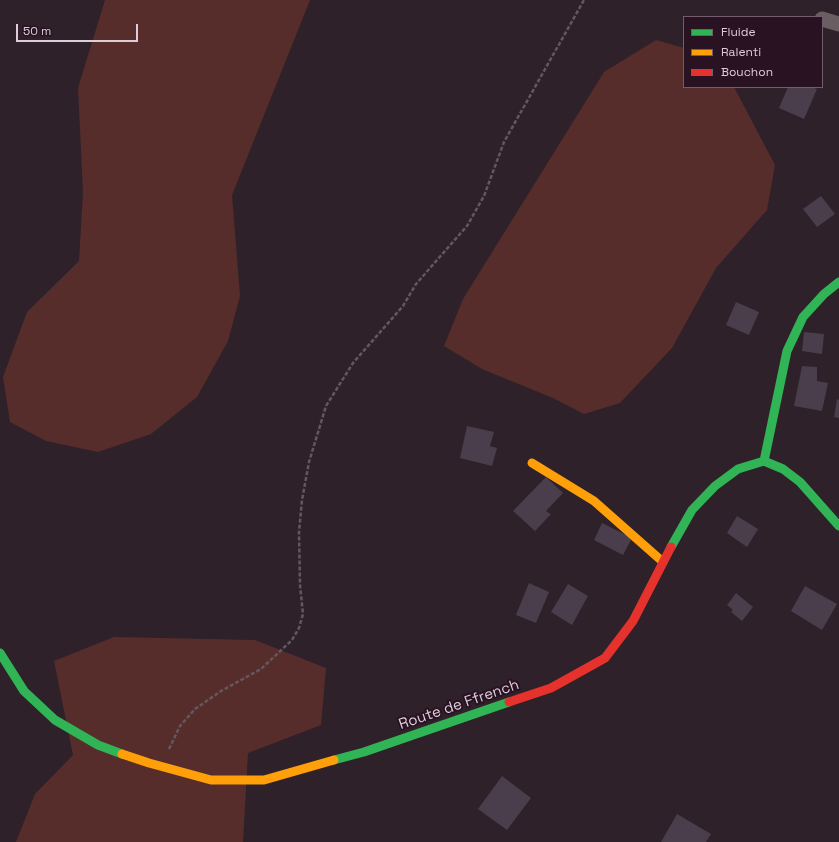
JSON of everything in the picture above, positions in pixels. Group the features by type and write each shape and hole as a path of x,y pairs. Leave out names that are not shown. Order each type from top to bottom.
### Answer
{"main road":[{"path":"839,282 811,306 803,317 787,351 764,461 783,469 800,482 839,526"},
{"name":"Route de Ffrench","path":"0,653 24,691 55,720 98,744 162,766 211,780 264,780 364,752 551,688 605,658 634,621 663,562 692,510 715,486 738,469 764,461"},
{"path":"532,463 594,501 663,562"}],"street":[{"path":"823,19 839,24"}],"path":[{"path":"162,766 180,726 195,709 261,669 292,640 299,628 302,614 299,532 302,500 309,462 326,406 353,363 403,306 416,284 467,226 484,196 504,142 584,0"}],"shaded area":[{"path":"105,0 310,0 232,195 240,296 228,341 197,397 151,434 98,452 46,441 10,422 3,377 27,312 79,261 83,192 78,88"},
{"path":"656,40 683,48 683,88 735,88 775,165 767,210 716,268 672,348 620,403 584,414 553,398 482,369 444,346 463,299 604,72"},
{"path":"114,637 255,640 326,668 321,725 248,753 243,842 16,842 35,794 73,755 54,661"}],"building":[{"path":"788,88 817,89 804,119 779,108"},
{"path":"821,196 835,214 817,227 803,209"},
{"path":"736,302 759,312 749,335 726,325"},
{"path":"804,332 824,334 822,354 802,351"},
{"path":"802,366 817,367 817,381 828,383 822,411 794,406"},
{"path":"837,399 839,400 839,418 834,417"},
{"path":"467,426 494,432 490,446 497,448 492,466 460,458"},
{"path":"546,477 563,493 546,511 551,514 535,531 513,511"},
{"path":"737,516 758,529 747,547 727,533"},
{"path":"602,523 632,538 623,555 594,540"},
{"path":"529,583 549,592 536,623 516,615"},
{"path":"568,584 588,596 572,625 551,612"},
{"path":"805,586 837,604 822,630 791,611"},
{"path":"736,593 753,607 742,621 731,612 733,610 727,605"},
{"path":"502,776 531,798 507,830 478,809"},
{"path":"677,814 711,834 706,842 661,842"}],"traffic: fast":[{"path":"764,461 787,351 803,317 824,294 839,282"},
{"path":"671,547 692,510 715,486 738,469 764,461 783,469 800,482 839,526"},
{"path":"0,653 24,691 55,720 98,745 122,754"},
{"path":"334,760 364,752 509,702"}],"traffic: slow":[{"path":"532,463 594,501 663,562"},
{"path":"122,754 211,780 264,780 334,760"}],"traffic: jam":[{"path":"509,702 551,688 605,658 633,621 671,547"}]}
